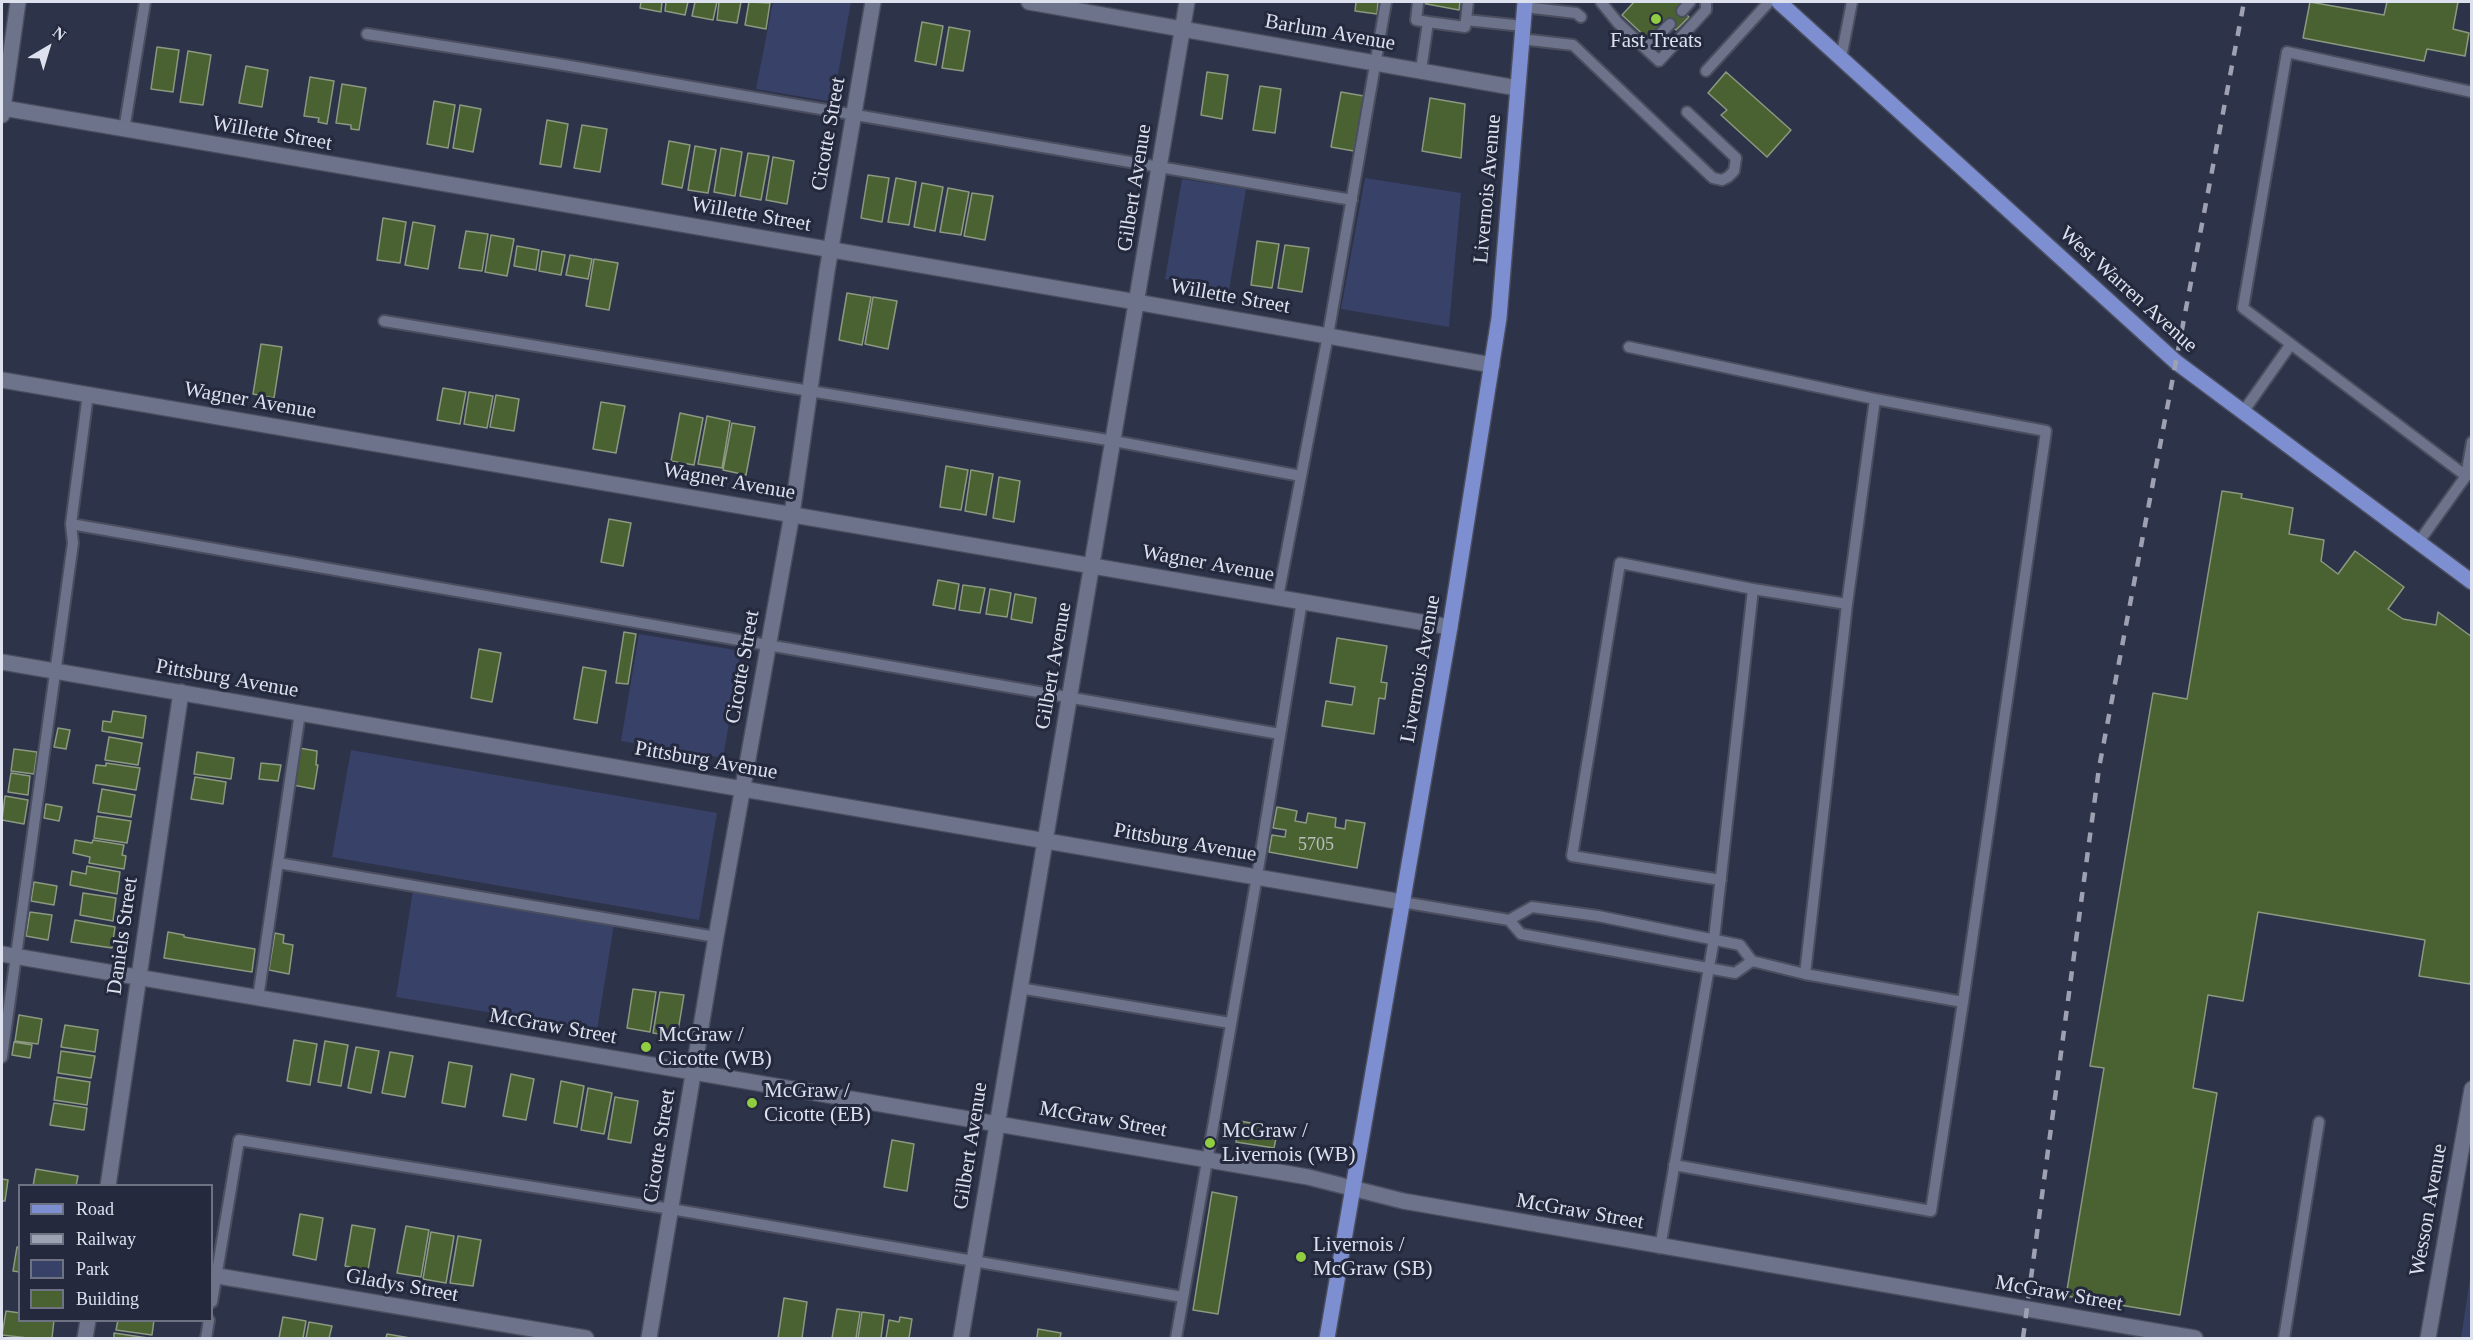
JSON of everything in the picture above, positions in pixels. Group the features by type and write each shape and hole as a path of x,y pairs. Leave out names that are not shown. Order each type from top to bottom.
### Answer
{"main road":[{"name":"West Warren Avenue","path":"1779,2 2176,362 2472,582"},
{"name":"Livernois Avenue","path":"1328,1338 1450,627 1499,318 1525,4"}],"street":[{"path":"2,111 18,2"},
{"name":"Cicotte Street","path":"649,1338 716,936 792,514 830,250 873,2"},
{"name":"Barlum Avenue","path":"1029,2 1517,88"},
{"name":"Gilbert Avenue","path":"960,1338 1188,2"},
{"name":"Willette Street","path":"2,111 1138,302 1492,365"},
{"name":"Wagner Avenue","path":"2,380 1450,627"},
{"name":"Pittsburg Avenue","path":"2,662 1402,902"},
{"name":"Daniels Street","path":"108,1184 181,692"},
{"name":"McGraw Street","path":"9,956 1308,1176 1403,1202 1660,1248 2195,1338"},
{"name":"Wesson Avenue","path":"2428,1338 2472,1089"},
{"name":"Gladys Street","path":"214,1275 586,1338"},
{"path":"85,1338 88,1322"}],"lane":[{"path":"124,130 145,2"},
{"path":"1278,597 1328,335 1386,2"},
{"path":"1418,3 1416,20 1465,27 1468,2"},
{"path":"1601,2 1618,23 1659,61 1706,10 1706,2"},
{"path":"1682,10 1690,2"},
{"path":"1706,71 1769,2"},
{"path":"1841,58 1852,2"},
{"path":"1525,4 1576,13 1581,17"},
{"path":"1466,20 1573,45 1713,178 1722,180 1728,177 1734,171 1736,158 1687,112"},
{"path":"1421,70 1428,22"},
{"path":"1642,45 1649,45 1670,24"},
{"path":"367,34 853,114 1352,200"},
{"path":"2466,476 2243,308 2287,52 2472,92"},
{"path":"384,321 1114,441 1301,476"},
{"path":"2243,412 2291,344"},
{"path":"1629,347 1875,399 2046,431 1931,1211 1674,1165"},
{"path":"2,1057 9,956 56,671 73,543 71,524 87,394"},
{"path":"1805,974 1847,604 1875,399"},
{"path":"2418,543 2466,476 2472,442"},
{"path":"71,524 768,643 1280,734"},
{"path":"1721,880 1572,856 1620,563 1847,604"},
{"path":"1660,1248 1710,969 1754,589"},
{"path":"1176,1338 1257,876 1302,601"},
{"path":"258,998 300,713"},
{"path":"278,862 716,936"},
{"path":"1402,902 1509,920 1532,907 1598,916 1740,945 1752,961 1805,974 1963,1002"},
{"path":"1509,920 1521,934 1735,974 1752,961"},
{"path":"1019,988 1230,1023"},
{"path":"2284,1338 2319,1122"},
{"path":"214,1275 239,1140 671,1209 1183,1297"},
{"path":"206,1338 208,1322"}],"green space":[{"path":"773,2 851,2 833,102 756,89"},
{"path":"1365,178 1461,193 1449,327 1341,309"},
{"path":"1182,179 1246,189 1229,290 1165,279"},
{"path":"639,634 741,651 723,758 621,741"},
{"path":"351,750 717,813 699,920 332,857"},
{"path":"413,891 614,924 597,1030 396,997"},
{"path":"2471,1272 2471,1338 2461,1338"}],"building":[{"path":"641,2 662,2 661,12 640,8"},
{"path":"666,2 688,2 685,15 665,11"},
{"path":"695,2 717,2 713,20 692,16"},
{"path":"719,2 741,2 737,23 717,20"},
{"path":"749,2 770,3 766,29 745,25"},
{"path":"1356,2 1378,2 1377,14 1355,11"},
{"path":"1416,2 1460,2 1459,10"},
{"name":"Fast Treats","path":"1634,2 1688,2 1681,9 1689,17 1676,30 1667,22 1650,41 1622,15"},
{"path":"2310,2 2384,15 2387,2 2458,2 2453,29 2469,33 2465,56 2427,49 2424,61 2303,38"},
{"path":"922,22 943,26 936,65 915,61"},
{"path":"949,27 970,31 963,71 942,68"},
{"path":"157,47 179,50 173,92 151,89"},
{"path":"188,51 211,55 203,105 180,102"},
{"path":"246,66 268,70 262,107 239,103"},
{"path":"1207,72 1228,75 1222,119 1201,115"},
{"path":"1726,72 1791,130 1767,157 1721,115 1727,110 1708,93"},
{"path":"310,77 334,81 327,124 318,122 319,118 304,116"},
{"path":"342,84 366,88 359,130 351,129 351,125 336,123"},
{"path":"1260,86 1281,89 1275,133 1253,130"},
{"path":"1341,92 1364,96 1354,151 1331,147"},
{"path":"1430,98 1465,104 1461,158 1422,151"},
{"path":"434,101 455,105 448,148 427,144"},
{"path":"460,105 481,109 473,152 453,148"},
{"path":"547,120 568,124 561,167 540,164"},
{"path":"582,125 607,129 600,172 574,168"},
{"path":"669,141 690,145 682,188 662,184"},
{"path":"695,146 716,150 708,193 688,190"},
{"path":"721,148 742,152 735,196 714,192"},
{"path":"748,153 769,156 761,200 740,196"},
{"path":"773,157 794,161 787,204 766,200"},
{"path":"868,175 889,178 882,222 861,218"},
{"path":"896,178 916,182 909,225 888,222"},
{"path":"922,183 943,187 935,231 914,227"},
{"path":"948,188 969,192 961,235 940,232"},
{"path":"972,193 993,196 985,240 964,236"},
{"path":"383,218 406,222 400,263 377,260"},
{"path":"413,222 435,226 428,269 405,265"},
{"path":"466,231 488,234 482,271 459,268"},
{"path":"491,235 514,239 507,276 485,272"},
{"path":"1257,241 1279,244 1272,288 1251,285"},
{"path":"1285,245 1309,248 1302,292 1278,288"},
{"path":"517,246 539,250 536,270 514,266"},
{"path":"542,251 565,255 561,275 539,271"},
{"path":"570,255 592,259 588,279 566,275"},
{"path":"594,259 618,263 609,310 586,306"},
{"path":"847,293 871,297 862,345 839,340"},
{"path":"873,297 897,301 888,349 865,344"},
{"path":"261,344 282,347 274,398 253,394"},
{"path":"443,388 466,392 460,424 437,420"},
{"path":"469,392 493,396 487,428 464,424"},
{"path":"496,395 519,399 514,431 490,427"},
{"path":"601,402 625,406 616,453 593,449"},
{"path":"680,413 703,418 694,465 671,461"},
{"path":"707,416 730,421 722,468 698,464"},
{"path":"732,423 755,427 746,475 723,470"},
{"path":"946,466 968,470 961,510 940,507"},
{"path":"971,470 993,474 986,515 965,511"},
{"path":"999,477 1020,481 1014,522 993,518"},
{"path":"2222,491 2242,494 2241,498 2293,508 2289,534 2324,540 2321,561 2338,574 2355,551 2404,587 2388,609 2403,619 2436,625 2438,612 2472,637 2472,972 2470,984 2419,976 2425,940 2258,912 2243,1001 2208,995 2193,1088 2217,1093 2180,1315 2066,1296 2104,1068 2090,1066 2153,693 2187,699"},
{"path":"609,519 631,523 623,566 601,562"},
{"path":"938,580 959,584 955,609 933,605"},
{"path":"963,585 985,588 980,613 959,610"},
{"path":"990,589 1011,593 1007,617 986,614"},
{"path":"1015,594 1036,598 1032,623 1011,619"},
{"path":"624,632 636,634 628,684 616,683"},
{"path":"1337,638 1387,646 1381,682 1387,683 1385,699 1379,698 1374,734 1322,726 1326,701 1352,705 1355,687 1330,683"},
{"path":"479,649 501,653 492,702 471,698"},
{"path":"583,667 606,671 597,723 574,719"},
{"path":"113,711 146,716 143,738 102,731 103,721 111,722"},
{"path":"58,728 70,730 66,749 54,747"},
{"path":"109,737 142,743 138,765 105,760"},
{"path":"299,748 317,751 316,765 318,765 314,789 293,785"},
{"path":"14,749 37,752 34,774 11,771"},
{"path":"197,752 234,758 231,779 194,774"},
{"path":"106,763 140,768 136,790 93,783 96,765 106,766"},
{"path":"261,763 281,765 278,781 259,779"},
{"path":"11,773 30,776 28,795 8,792"},
{"path":"195,777 226,782 223,804 191,799"},
{"path":"102,789 135,795 131,817 98,812"},
{"path":"5,796 28,800 24,824 2,820"},
{"path":"46,804 62,807 59,821 44,818"},
{"path":"1277,807 1297,811 1295,821 1306,823 1308,813 1336,818 1335,827 1345,829 1346,820 1365,823 1357,868 1269,852 1272,835 1285,837 1286,830 1273,828"},
{"path":"97,816 131,821 127,843 94,838"},
{"path":"75,840 92,843 93,840 124,845 122,855 126,856 124,869 89,863 90,857 73,853"},
{"path":"87,866 120,872 117,894 70,885 72,871 86,874"},
{"path":"34,882 57,886 54,905 31,901"},
{"path":"83,893 116,898 113,921 80,915"},
{"path":"30,912 52,915 48,940 26,936"},
{"path":"75,920 115,927 112,948 71,942"},
{"path":"168,932 184,935 184,937 255,949 252,972 164,958"},
{"path":"275,933 284,935 283,943 293,945 289,974 269,970"},
{"path":"633,989 656,992 650,1032 627,1028"},
{"path":"660,992 684,995 677,1037 653,1033"},
{"path":"19,1015 42,1019 38,1044 15,1041"},
{"path":"65,1025 98,1030 95,1052 61,1047"},
{"path":"294,1040 317,1044 310,1085 287,1081"},
{"path":"325,1041 348,1045 341,1086 318,1082"},
{"path":"14,1042 32,1045 30,1058 12,1055"},
{"path":"356,1047 379,1051 371,1093 348,1088"},
{"path":"61,1051 95,1056 91,1078 58,1073"},
{"path":"390,1052 413,1056 405,1097 382,1093"},
{"path":"449,1062 472,1066 465,1107 442,1103"},
{"path":"511,1074 534,1079 526,1120 503,1116"},
{"path":"57,1077 90,1082 87,1105 54,1100"},
{"path":"561,1081 584,1086 577,1127 554,1123"},
{"path":"588,1088 612,1093 604,1134 581,1130"},
{"path":"615,1097 638,1101 631,1143 608,1139"},
{"path":"54,1103 87,1108 84,1130 50,1125"},
{"path":"1240,1121 1278,1128 1274,1148 1236,1142"},
{"path":"892,1140 914,1144 907,1191 884,1187"},
{"path":"36,1169 78,1176 76,1184 33,1184"},
{"path":"2,1179 8,1180 5,1201 2,1201"},
{"path":"1212,1192 1237,1197 1218,1314 1193,1310"},
{"path":"300,1214 323,1218 316,1260 293,1255"},
{"path":"352,1225 375,1229 368,1270 345,1266"},
{"path":"406,1226 429,1230 421,1277 397,1273"},
{"path":"431,1232 454,1236 446,1283 423,1279"},
{"path":"458,1236 481,1240 473,1286 450,1283"},
{"path":"17,1247 18,1272 13,1271"},
{"path":"784,1298 807,1302 802,1338 778,1338"},
{"path":"837,1309 860,1312 856,1338 832,1338"},
{"path":"6,1311 18,1313 18,1322 54,1322 52,1338 2,1335"},
{"path":"862,1312 884,1315 881,1338 858,1338"},
{"path":"283,1317 306,1321 303,1338 279,1338"},
{"path":"900,1317 912,1319 909,1338 886,1338 889,1320 899,1322"},
{"path":"118,1322 154,1322 152,1335 116,1330"},
{"path":"309,1322 332,1326 329,1338 306,1338"},
{"path":"1038,1329 1061,1333 1060,1338 1037,1338"},
{"path":"114,1333 148,1338 114,1338"},
{"path":"387,1334 410,1338 386,1338"}],"railway":[{"path":"2023,1338 2099,768 2244,2"}],"place":[{"name":"Fast Treats","path":"1656,19"},
{"name":"McGraw / Cicotte (WB)","path":"646,1047"},
{"name":"McGraw / Cicotte (EB)","path":"752,1103"},
{"name":"McGraw / Livernois (WB)","path":"1210,1143"},
{"name":"Livernois / McGraw (SB)","path":"1301,1257"}]}
